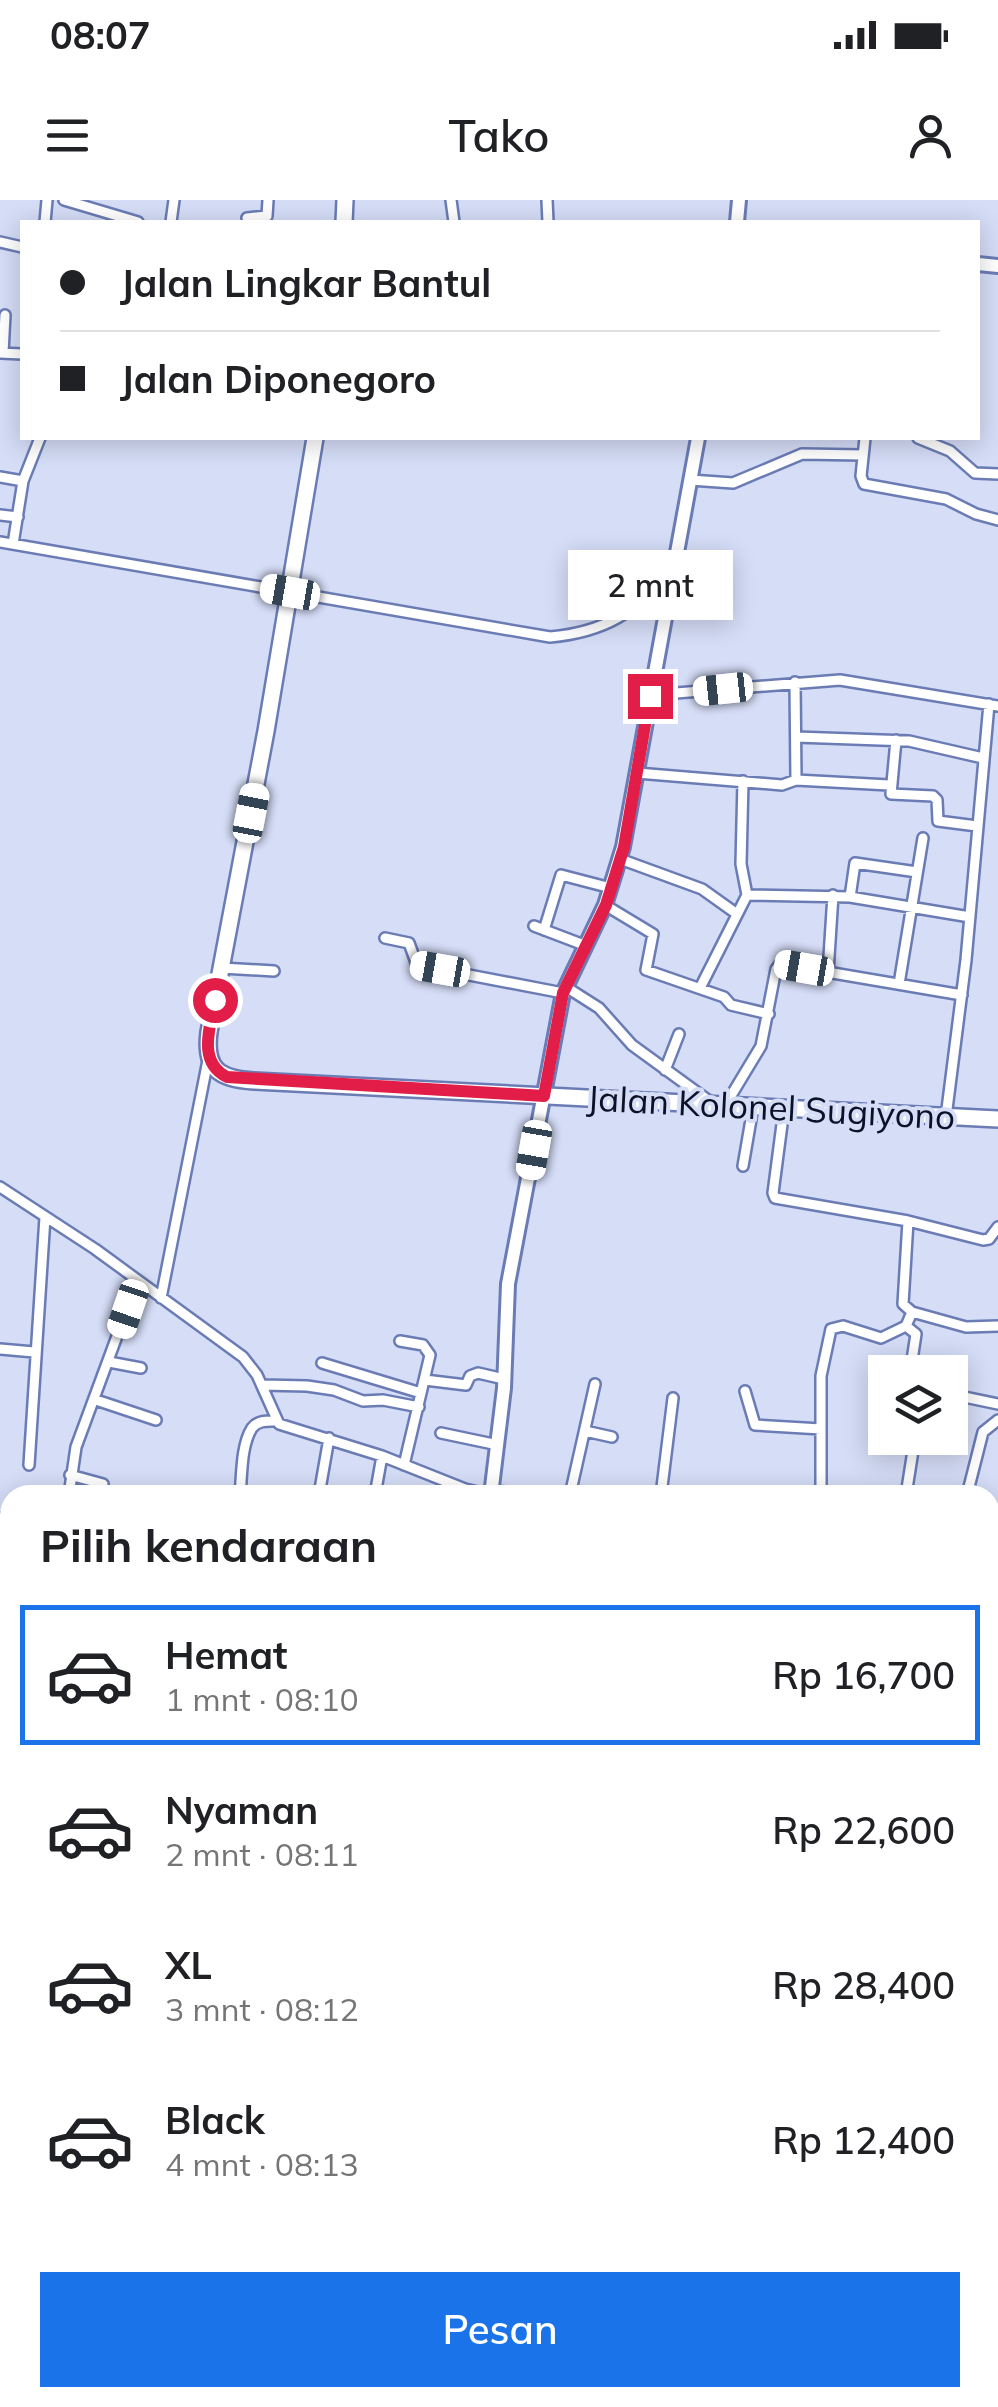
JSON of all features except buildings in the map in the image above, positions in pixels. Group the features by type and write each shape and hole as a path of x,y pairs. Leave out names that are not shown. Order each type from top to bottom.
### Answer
{"main road":[{"path":"219,1073 208,1057 208,1032 266,730 315,440"},
{"path":"492,1485 504,1379 508,1284 564,990 606,905 620,859 698,440"},
{"name":"Jalan Kolonel Sugiyono","path":"219,1073 242,1080 998,1120"}],"street":[{"path":"64,200 131,220"},
{"path":"246,218 268,216 268,200"},
{"path":"1,353 5,315"},
{"path":"12,544 23,481 39,440"},
{"path":"865,440 862,479 866,484 946,499 998,520"},
{"path":"923,440 950,451 975,473 998,474"},
{"path":"690,480 732,482 802,454 863,455"},
{"path":"0,477 23,481"},
{"path":"0,514 18,517"},
{"path":"0,542 550,637 577,635 616,621 673,574"},
{"path":"795,682 796,780"},
{"path":"650,696 795,682 862,682 994,705 984,758 946,1118"},
{"path":"796,737 896,740 984,758"},
{"path":"896,740 889,786 892,795 936,797 938,821 978,826"},
{"path":"636,772 786,785 796,780 889,786"},
{"path":"700,988 747,894 742,864 743,781"},
{"path":"900,984 923,838"},
{"path":"620,859 702,889 737,914"},
{"path":"850,896 855,863 917,872"},
{"path":"584,946 539,928 562,875 611,888"},
{"path":"747,894 850,896 970,917"},
{"path":"828,972 833,896"},
{"path":"606,905 653,934 646,970 724,997 732,1005 769,1014"},
{"path":"385,938 409,942 416,965 564,990 600,1008 632,1045 720,1106 758,1052 777,966 962,994"},
{"path":"222,968 274,971"},
{"path":"666,1070 679,1034"},
{"path":"161,1298 208,1057"},
{"path":"202,1089 219,1073"},
{"path":"744,1166 753,1108"},
{"path":"784,1108 774,1197 908,1221 984,1240 998,1227"},
{"path":"0,1186 243,1356 262,1385 276,1420 284,1426 382,1456 454,1485"},
{"path":"29,1465 44,1216"},
{"path":"908,1221 903,1304 912,1312 966,1327 998,1326"},
{"path":"70,1485 76,1447 137,1282"},
{"path":"822,1485 822,1362 830,1330 842,1326 881,1338 906,1326 912,1312"},
{"path":"906,1326 916,1334 913,1355"},
{"path":"400,1341 423,1345 430,1360 404,1464"},
{"path":"0,1349 34,1352"},
{"path":"109,1362 141,1368"},
{"path":"322,1364 421,1393"},
{"path":"426,1380 466,1385 470,1376 478,1373 504,1379"},
{"path":"572,1485 595,1384"},
{"path":"262,1385 307,1386 334,1390 355,1399 418,1407"},
{"path":"745,1391 755,1424 821,1429"},
{"path":"662,1485 673,1398"},
{"path":"968,1398 998,1404"},
{"path":"96,1400 156,1420"},
{"path":"241,1485 252,1427 276,1420"},
{"path":"970,1485 984,1430 997,1424"},
{"path":"585,1430 612,1437"},
{"path":"440,1433 498,1445"},
{"path":"321,1485 329,1438"},
{"path":"908,1485 912,1455"},
{"path":"377,1485 382,1456"},
{"path":"70,1476 104,1484"}],"route":[{"path":"215,1000 208,1054 213,1066 227,1077 544,1096 563,993 606,905 624,847 650,696"}]}
